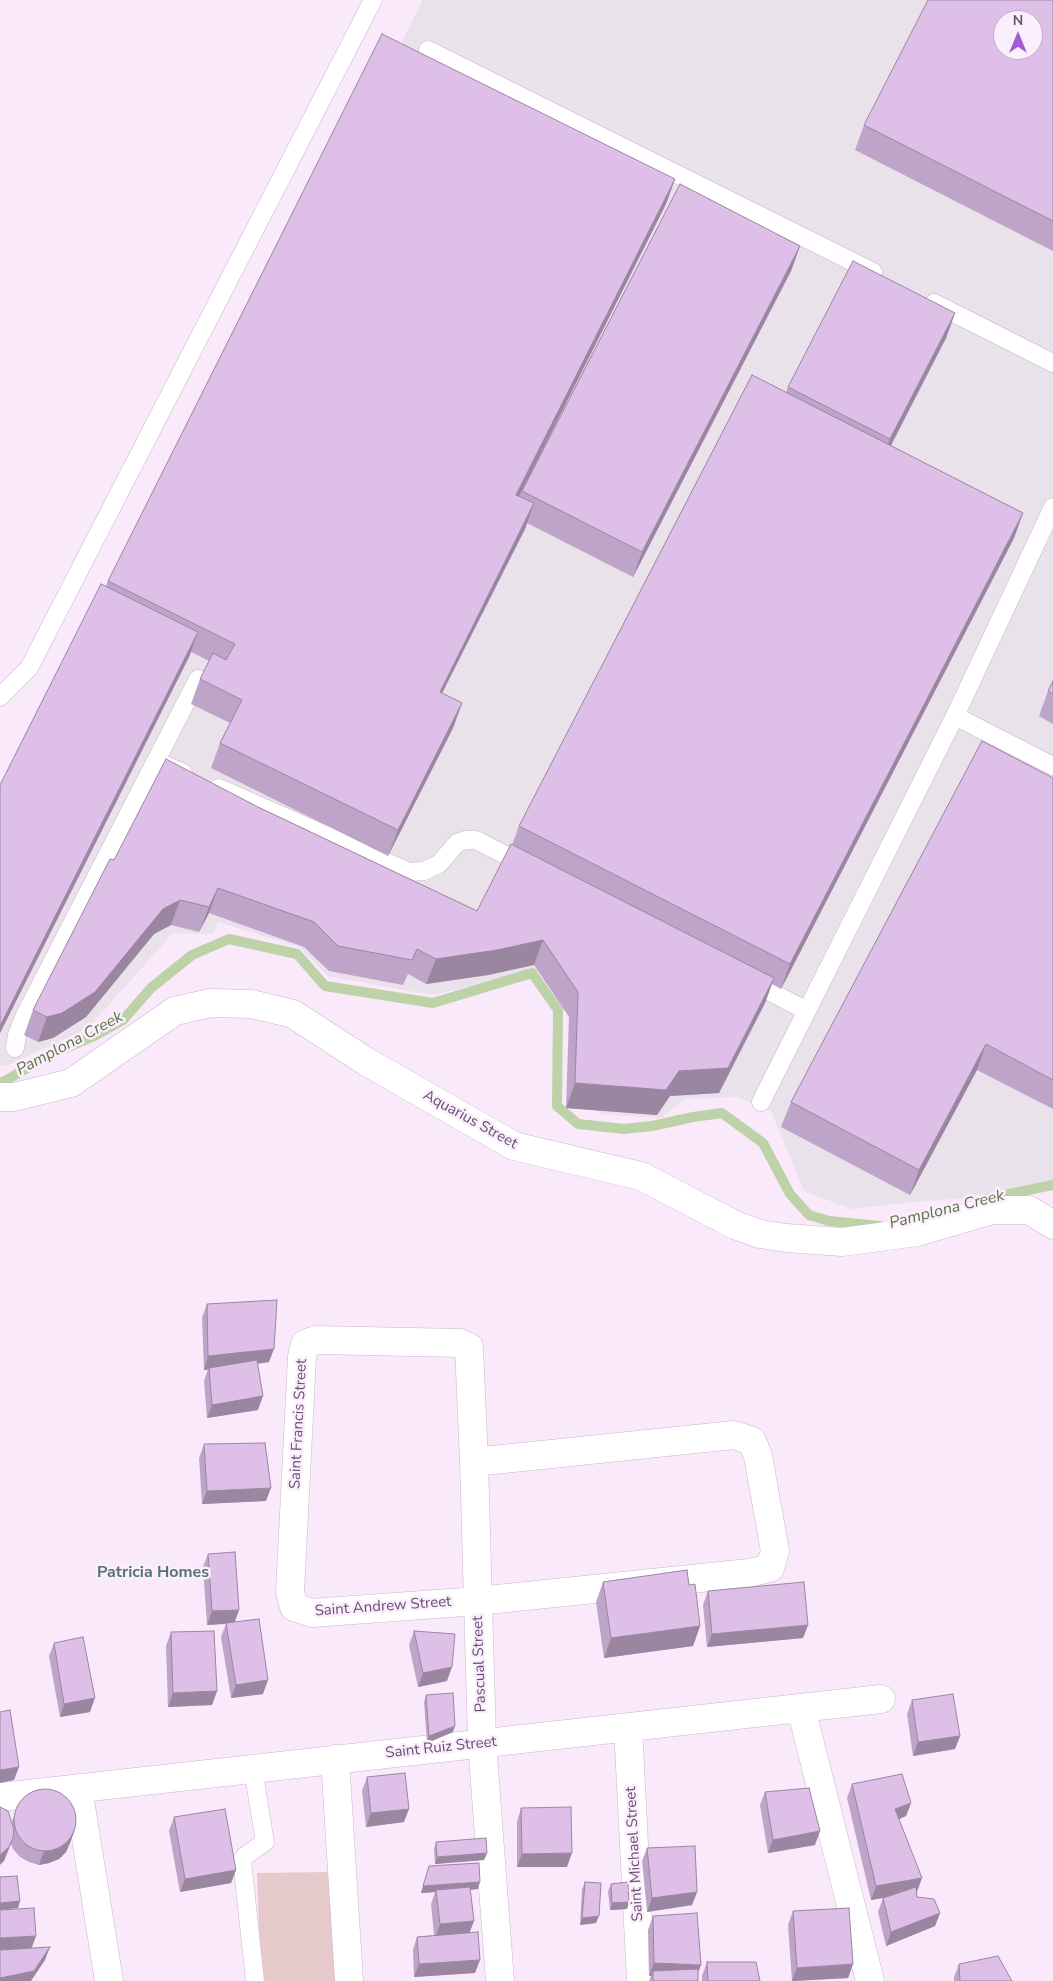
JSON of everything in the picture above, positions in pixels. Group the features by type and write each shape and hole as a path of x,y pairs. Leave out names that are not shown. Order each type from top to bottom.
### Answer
{"street":[{"name":"Aquarius Street","path":"0,1097 14,1097 71,1083 175,1011 210,1003 252,1004 293,1014 368,1062 514,1146 641,1176 735,1225 760,1234 842,1242 917,1232 992,1210 1029,1210 1053,1225"},
{"name":"Saint Francis Street","path":"294,1607 290,1592 302,1357 306,1344 316,1340 460,1343 469,1347"},
{"name":"Pascual Street","path":"469,1347 482,1743 500,1981"},
{"name":"Saint Andrew Street","path":"294,1607 312,1613 478,1600 749,1573 770,1568 775,1551 758,1456 752,1441 734,1436 474,1462"},
{"name":"Saint Ruiz Street","path":"0,1797 881,1699"},
{"path":"801,1708 870,1981"},
{"name":"Saint Michael Street","path":"628,1727 642,1981"},
{"path":"335,1759 349,1981"},
{"path":"78,1788 109,1981"}],"lane":[{"path":"0,697 29,668 373,0"},
{"path":"428,50 884,278"},
{"path":"919,296 1053,363"},
{"path":"762,1102 955,716 1053,506"},
{"path":"16,1048 16,1035 25,1015 198,679"},
{"path":"955,716 1053,766"},
{"path":"156,761 410,872 424,871 439,864 457,844 466,840 476,840 546,876"},
{"path":"729,971 807,1011"},
{"path":"253,1769 265,1842 242,1860 255,1981"}],"shaded area":[{"path":"423,0 1053,0 1053,1181 982,1197 851,1209 804,1191 771,1111 737,1097 685,1099 661,1118 599,1114 581,1079 582,1014 550,969 431,995 328,976 299,947 218,922 213,934 173,933 88,1028 9,1065 0,1066 0,839"},
{"path":"333,1872 339,1981 261,1981 257,1873"}],"building":[{"path":"928,0 1053,0 1053,221 864,125"},
{"path":"382,34 675,179 516,495 534,503 440,692 462,703 398,830 220,743 242,700 200,679 213,653 226,660 235,644 108,581"},
{"path":"680,184 800,246 642,552 522,491"},
{"path":"853,261 955,313 890,439 788,387"},
{"path":"752,375 1023,513 790,964 519,826"},
{"path":"101,584 198,632 0,1026 0,785"},
{"path":"1053,681 1053,694 1048,691"},
{"path":"982,741 1053,778 1053,1080 986,1044 919,1170 791,1102"},
{"path":"166,759 258,807 477,911 511,844 774,978 728,1068 679,1071 666,1090 575,1083 578,992 543,940 497,950 436,959 417,949 412,960 338,946 314,922 218,888 209,907 180,900 163,909 95,992 62,1013 47,1017 33,1010 110,859 114,860"},
{"path":"277,1300 274,1349 208,1356 207,1304"},
{"path":"257,1360 263,1396 212,1405 209,1368"},
{"path":"265,1443 271,1488 207,1491 204,1444"},
{"path":"235,1552 239,1610 212,1611 208,1554"},
{"path":"687,1570 689,1585 695,1584 700,1626 611,1638 603,1582"},
{"path":"804,1582 808,1625 712,1634 708,1591"},
{"path":"259,1619 268,1680 236,1685 226,1623"},
{"path":"214,1631 217,1691 173,1693 171,1632"},
{"path":"414,1631 455,1634 452,1667 423,1673"},
{"path":"83,1637 95,1698 64,1704 54,1643"},
{"path":"453,1693 455,1726 429,1736 426,1695"},
{"path":"953,1694 960,1736 918,1742 912,1700"},
{"path":"10,1710 19,1767 0,1770 0,1712"},
{"path":"405,1773 409,1809 371,1813 367,1777"},
{"path":"902,1774 911,1803 895,1809 922,1878 876,1886 852,1784"},
{"path":"809,1788 820,1831 773,1840 765,1792"},
{"path":"45,1789 57,1791 67,1798 74,1808 76,1820 74,1832 67,1842 57,1849 45,1851 33,1849 23,1842 16,1832 14,1820 16,1808 23,1798 33,1791"},
{"path":"0,1807 8,1811 14,1829 9,1847 0,1855"},
{"path":"571,1807 572,1853 522,1854 521,1808"},
{"path":"225,1809 236,1870 185,1879 174,1817"},
{"path":"486,1838 487,1853 437,1857 436,1842"},
{"path":"695,1846 697,1892 652,1898 647,1848"},
{"path":"479,1863 480,1882 423,1886 429,1866"},
{"path":"17,1876 20,1901 0,1903 0,1877"},
{"path":"585,1882 601,1883 599,1916 582,1918"},
{"path":"628,1882 629,1902 612,1903 611,1884"},
{"path":"470,1887 474,1921 440,1924 436,1890"},
{"path":"916,1887 917,1897 934,1899 940,1913 891,1932 883,1898"},
{"path":"34,1908 36,1936 0,1938 0,1910"},
{"path":"849,1908 853,1964 797,1968 793,1911"},
{"path":"697,1913 701,1965 654,1963 653,1916"},
{"path":"478,1932 480,1960 419,1964 417,1937"},
{"path":"50,1947 34,1971 0,1978 0,1950"},
{"path":"998,1956 1012,1981 960,1981 959,1964"},
{"path":"707,1962 756,1962 760,1981 708,1981"},
{"path":"698,1969 698,1981 653,1981 653,1971"}],"waterway":[{"name":"Pamplona Creek","path":"0,1082 50,1055 94,1036 123,1020 151,988 192,955 229,939 297,954 325,986 433,1003 532,973 558,1010 557,1106 578,1124 624,1129 652,1126 722,1113 763,1143 790,1194 809,1215 829,1221 880,1226"},
{"name":"Pamplona Creek","path":"985,1199 1053,1185"}],"district":[{"name":"Patricia Homes","path":"153,1573"}]}
